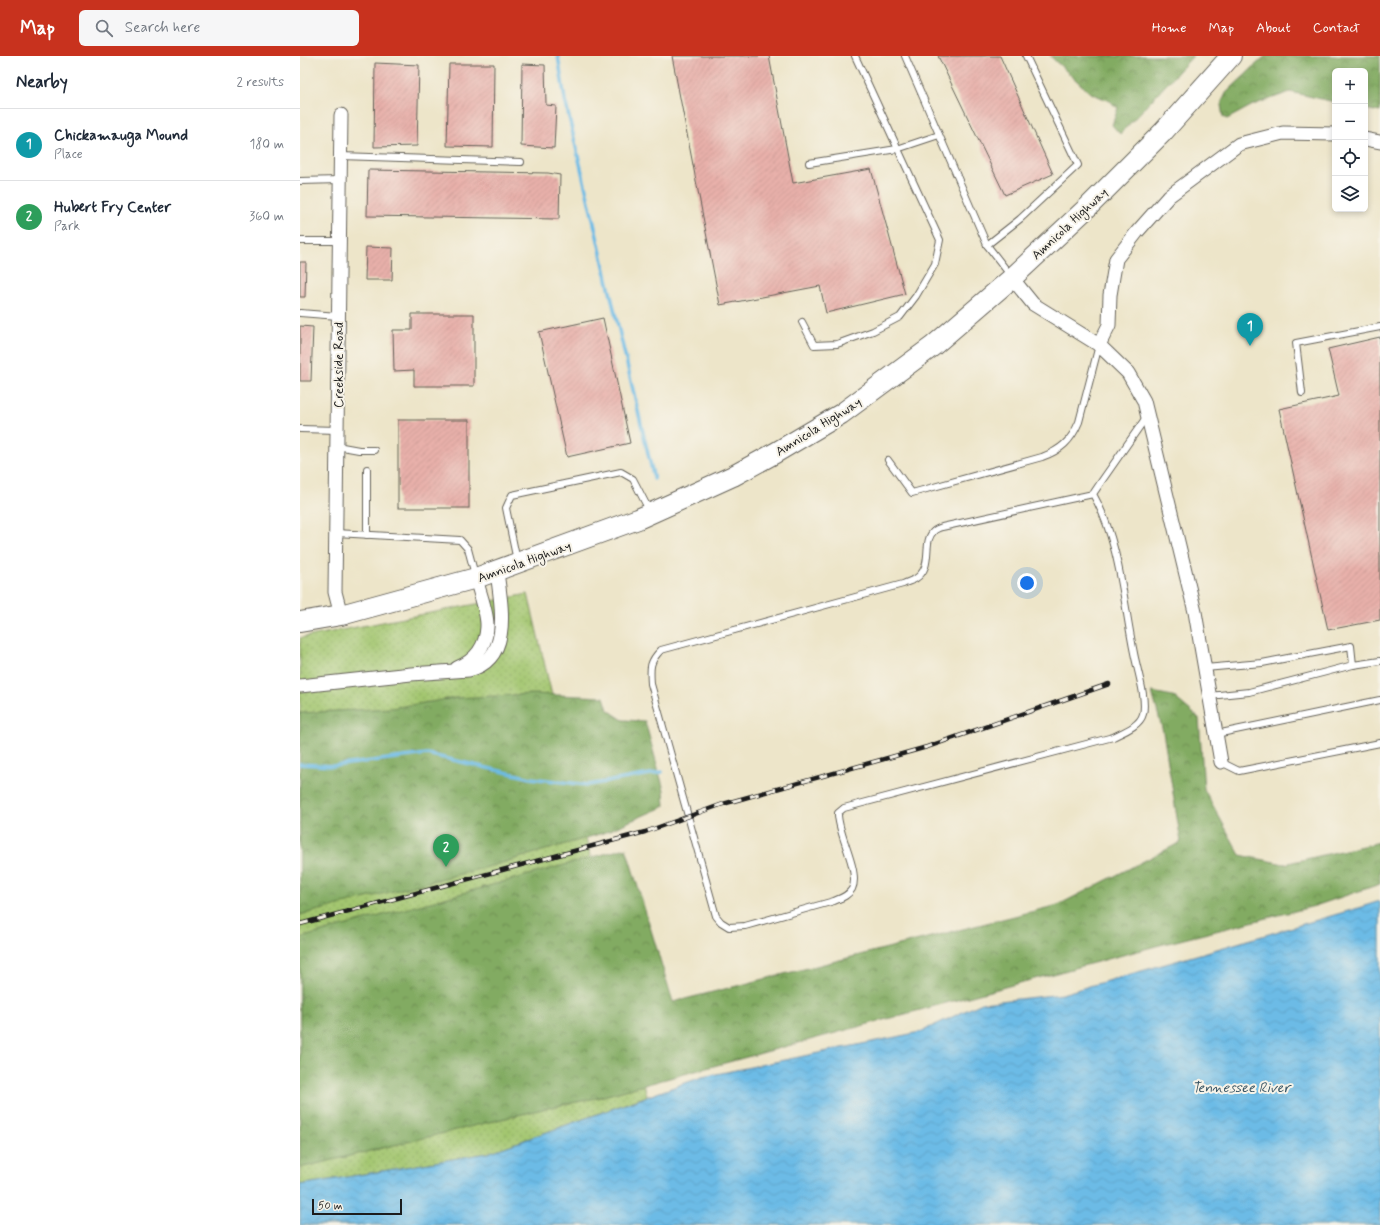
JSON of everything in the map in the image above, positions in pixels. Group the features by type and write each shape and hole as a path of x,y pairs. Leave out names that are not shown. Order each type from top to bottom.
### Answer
{"main road":[{"name":"Amnicola Highway","path":"300,622 341,615 497,572 650,513 733,476 841,414 933,346 1012,278 1089,206 1163,132 1231,56"}],"street":[{"name":"Creekside Road","path":"341,115 335,592 341,615"},
{"path":"1099,345 1109,325 1110,295 1116,259 1137,232 1169,196 1240,144 1283,133 1332,134"},
{"path":"1368,140 1380,142"},
{"path":"1012,278 1033,304 1099,345 1128,373 1144,401 1196,612 1221,762"},
{"path":"300,686 477,668 488,661 497,645 502,624 497,572"},
{"path":"454,670 467,664 478,654 483,645 487,628 486,617 476,578"}],"lane":[{"path":"802,322 814,345 837,344 873,331 900,316 916,296 935,264 940,240 855,56"},
{"path":"905,56 988,245 1012,278"},
{"path":"988,245 1020,219 1078,164 1026,56"},
{"path":"809,163 897,149 939,135"},
{"path":"340,156 521,162"},
{"path":"300,181 340,180"},
{"path":"300,241 339,241"},
{"path":"300,314 338,316"},
{"path":"1302,393 1296,343 1380,327"},
{"path":"888,460 912,493 1042,458 1051,454 1070,439 1075,432 1099,345"},
{"path":"1093,494 1103,511 1111,533 1120,576 1142,692 1143,714 1139,722 1112,737 844,808 838,813 837,821 853,873 853,888 848,894 834,901 745,926 729,927 721,922 716,916 651,684 650,668 654,657 661,650 903,584 916,579 924,570 927,559 928,544 933,532 942,527 1093,494 1148,415"},
{"path":"300,428 338,430"},
{"path":"336,446 359,450 374,450"},
{"path":"367,469 367,535"},
{"path":"517,564 506,508 512,495 621,472 632,479 650,513"},
{"path":"336,533 460,540 468,549 476,578"},
{"path":"1205,668 1262,662 1351,646 1354,665"},
{"path":"1210,696 1249,692 1354,665 1380,661"},
{"path":"1216,734 1380,700"},
{"path":"1221,762 1239,771 1380,743"}],"green space":[{"path":"1050,56 1193,56 1120,134 1112,125 1118,108 1109,101 1089,92"},
{"path":"1265,56 1380,56 1380,112 1368,110 1368,68 1332,68 1332,101 1290,92 1253,105 1227,119 1223,117 1221,105 1225,94"},
{"path":"528,594 647,1096 488,1153 300,1185 300,638"},
{"path":"1152,692 1173,696 1199,718 1204,789 1240,855 1284,864 1380,842 1380,884 1315,906 1156,946 596,1098 543,1109 300,1168 300,938 626,848 673,1002 1058,905 1181,842 1163,732"},
{"path":"534,694 604,697 608,710 623,720 645,721 664,790 665,806 603,833 495,865 300,915 300,713 391,708 455,698"}],"water":[{"name":"Tennessee River","path":"1380,901 1380,1225 300,1225 300,1185 488,1153 702,1077 920,1032 982,1003 1062,994"}],"building":[{"path":"672,56 769,56 793,183 871,169 905,294 826,313 820,286 720,305"},
{"path":"938,56 1000,56 1053,174 1005,195"},
{"path":"375,63 419,65 417,146 374,147"},
{"path":"449,64 494,64 493,147 447,146"},
{"path":"522,64 545,65 546,105 556,106 554,148 521,146"},
{"path":"368,170 548,173 560,175 559,219 367,216"},
{"path":"366,247 393,248 392,280 365,280"},
{"path":"300,262 306,262 305,297 300,297"},
{"path":"412,314 474,314 474,386 414,386 414,370 394,371 393,330 412,330"},
{"path":"603,318 630,443 567,457 539,332"},
{"path":"300,326 313,327 311,381 300,381"},
{"path":"1380,337 1380,620 1328,630 1279,409 1339,396 1328,349"},
{"path":"398,420 469,420 469,508 398,508"}],"waterway":[{"path":"558,56 565,100 654,479"},
{"path":"300,764 333,766 427,754 531,778 588,785 662,772"}],"railway":[{"path":"300,924 645,832 723,804 927,747 1109,684"}],"place":[{"name":"Chickamauga Mound","path":"1250,346"},
{"name":"Hubert Fry Center","path":"446,867"}]}
